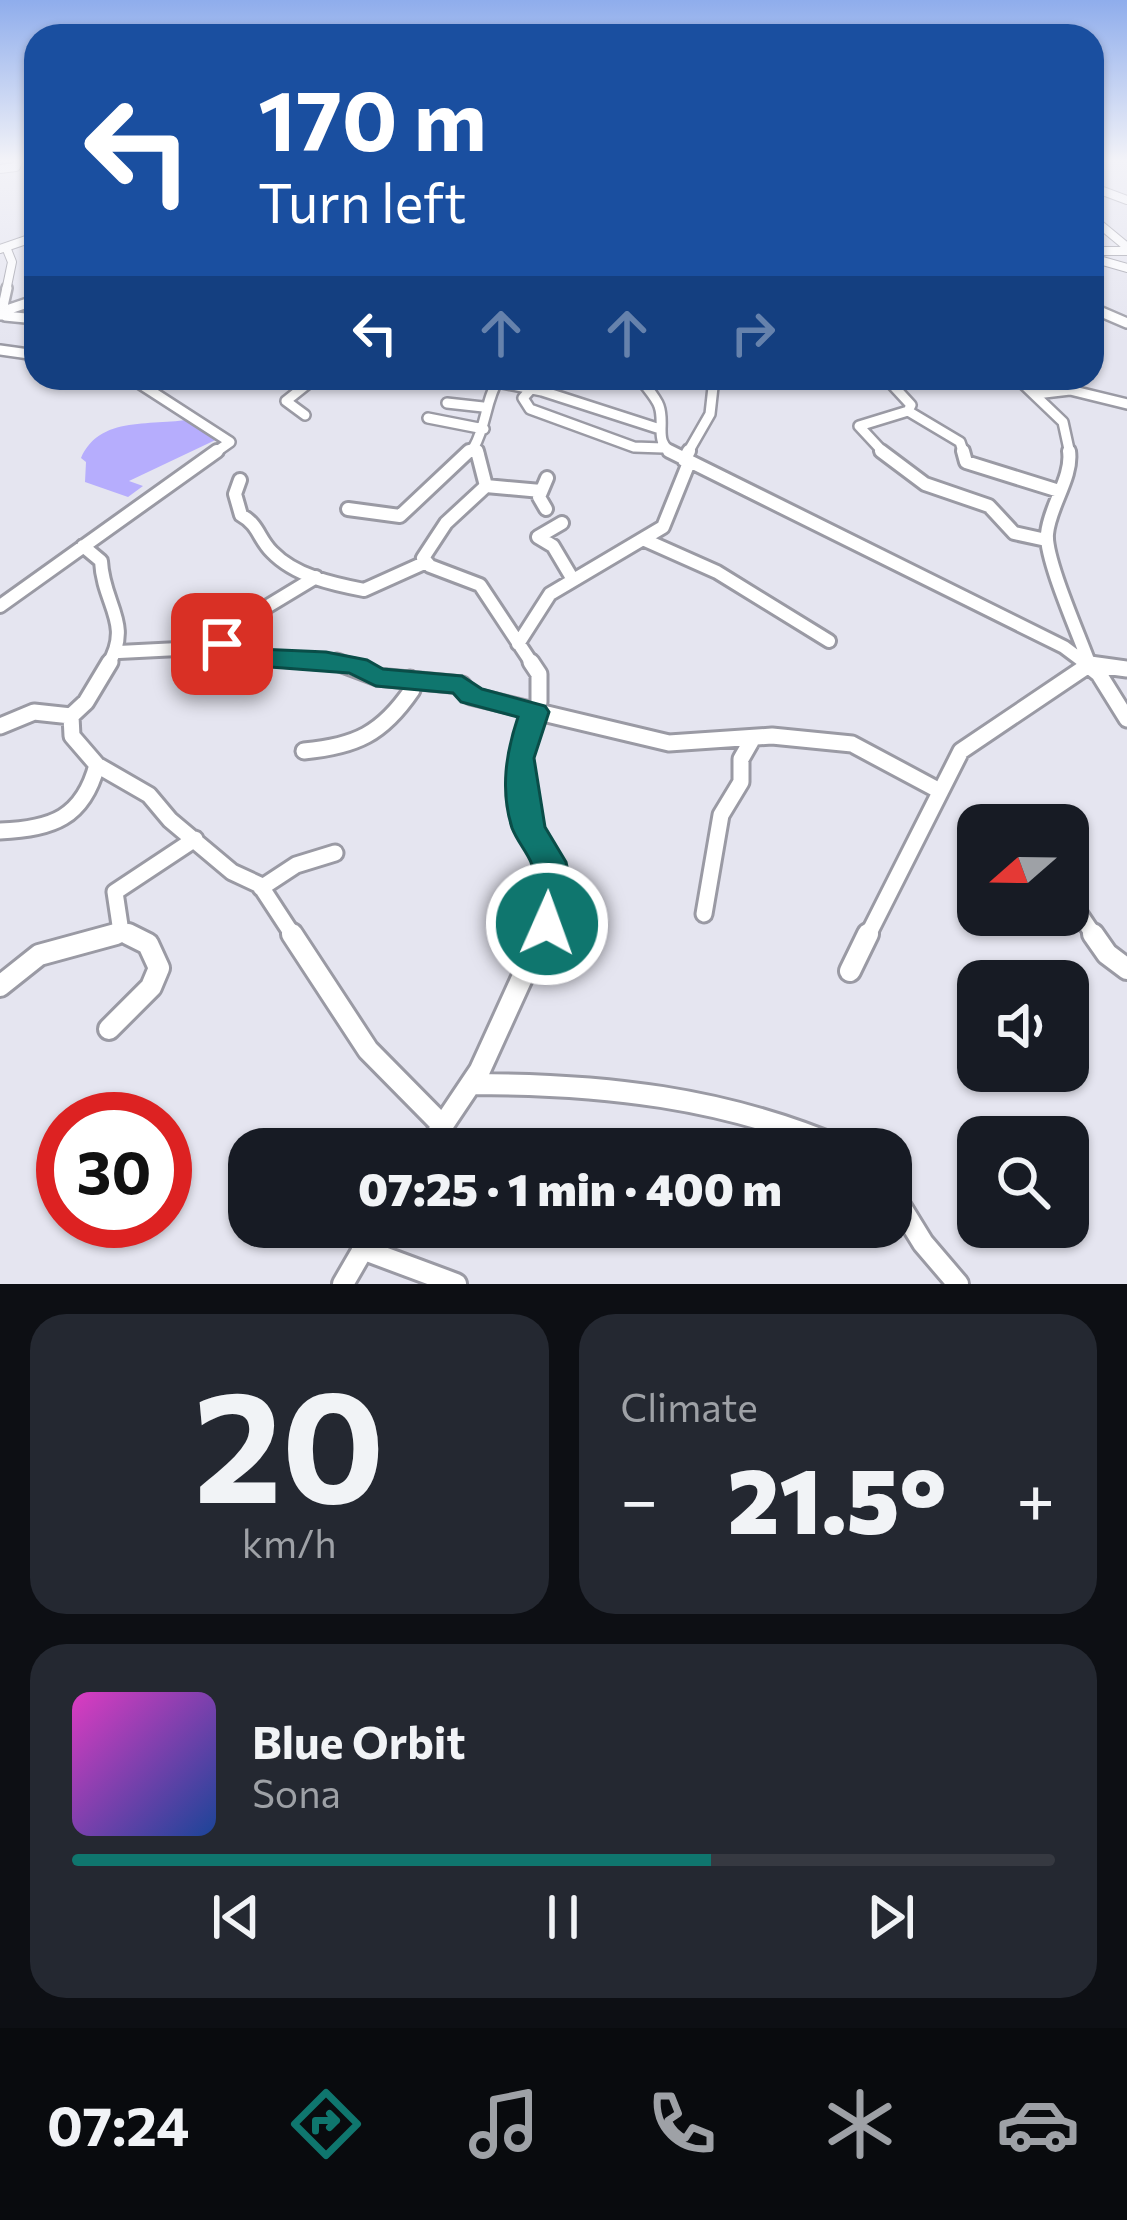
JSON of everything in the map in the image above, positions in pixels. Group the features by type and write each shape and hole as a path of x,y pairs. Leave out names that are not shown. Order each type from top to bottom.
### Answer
{"street":[{"path":"1104,229 1127,249"},
{"path":"1,314 12,262 3,248"},
{"path":"0,606 230,442 150,390"},
{"path":"300,390 286,401 305,415"},
{"path":"348,509 400,516 474,448 484,429 483,407 492,390"},
{"path":"530,390 524,398 530,409 634,447 663,448 872,549 1090,664 1127,669"},
{"path":"534,390 660,429"},
{"path":"648,390 659,405 663,448"},
{"path":"518,644 550,594 645,540 669,519 674,486 710,414 712,390"},
{"path":"897,390 911,405 908,411 859,426 874,446 925,484 989,506 1014,533 1046,540"},
{"path":"1031,390 1064,428 1071,460 1046,540 1090,664 1127,719"},
{"path":"1036,394 1070,390 1127,404"},
{"path":"447,404 483,407"},
{"path":"908,411 960,442 962,457 969,464 1059,491"},
{"path":"428,418 484,429"},
{"path":"474,448 481,457 486,487"},
{"path":"546,509 541,491 548,478"},
{"path":"240,480 238,507 257,524 260,539 284,563 364,590 424,562 446,523 486,487 541,491"},
{"path":"562,523 538,537 553,546 572,578"},
{"path":"645,540 716,567 766,604 829,640"},
{"path":"70,716 86,702 118,652 120,627 102,586 101,560 82,546"},
{"path":"424,562 480,585 542,687 519,758 529,827 549,862 553,898 536,954 472,1084 440,1128"},
{"path":"218,647 253,615 316,577"},
{"path":"118,652 131,655 218,647 257,658 326,660 357,666 376,677 462,685 471,696 670,743 753,738 852,744 938,790"},
{"path":"850,971 961,751 1090,664"},
{"path":"304,751 359,746 394,717 412,690 410,679"},
{"path":"0,726 12,716 39,710 70,716"},
{"path":"70,716 72,736 97,765 148,795 232,872 261,888 368,1050 442,1125"},
{"path":"704,914 722,815 741,782 741,759 753,738"},
{"path":"0,831 46,827 72,818 85,803 97,765"},
{"path":"121,932 115,892 195,839"},
{"path":"261,888 296,865 334,853"},
{"path":"1089,928 1107,954 1127,969"},
{"path":"0,986 39,956 121,932 143,937 154,948 158,974 154,985 109,1029"},
{"path":"472,1084 559,1083 681,1095 781,1128"},
{"path":"912,1225 958,1284"},
{"path":"343,1284 362,1249 456,1284"}],"shaded area":[{"path":"199,417 226,435 129,481 143,486 128,497 85,482 86,462 81,458 103,433 133,424"}],"route":[{"path":"222,644 218,647 257,658 326,660 357,666 376,677 462,685 471,696 534,712 519,758 529,827 549,862 553,881 547,924"}]}
